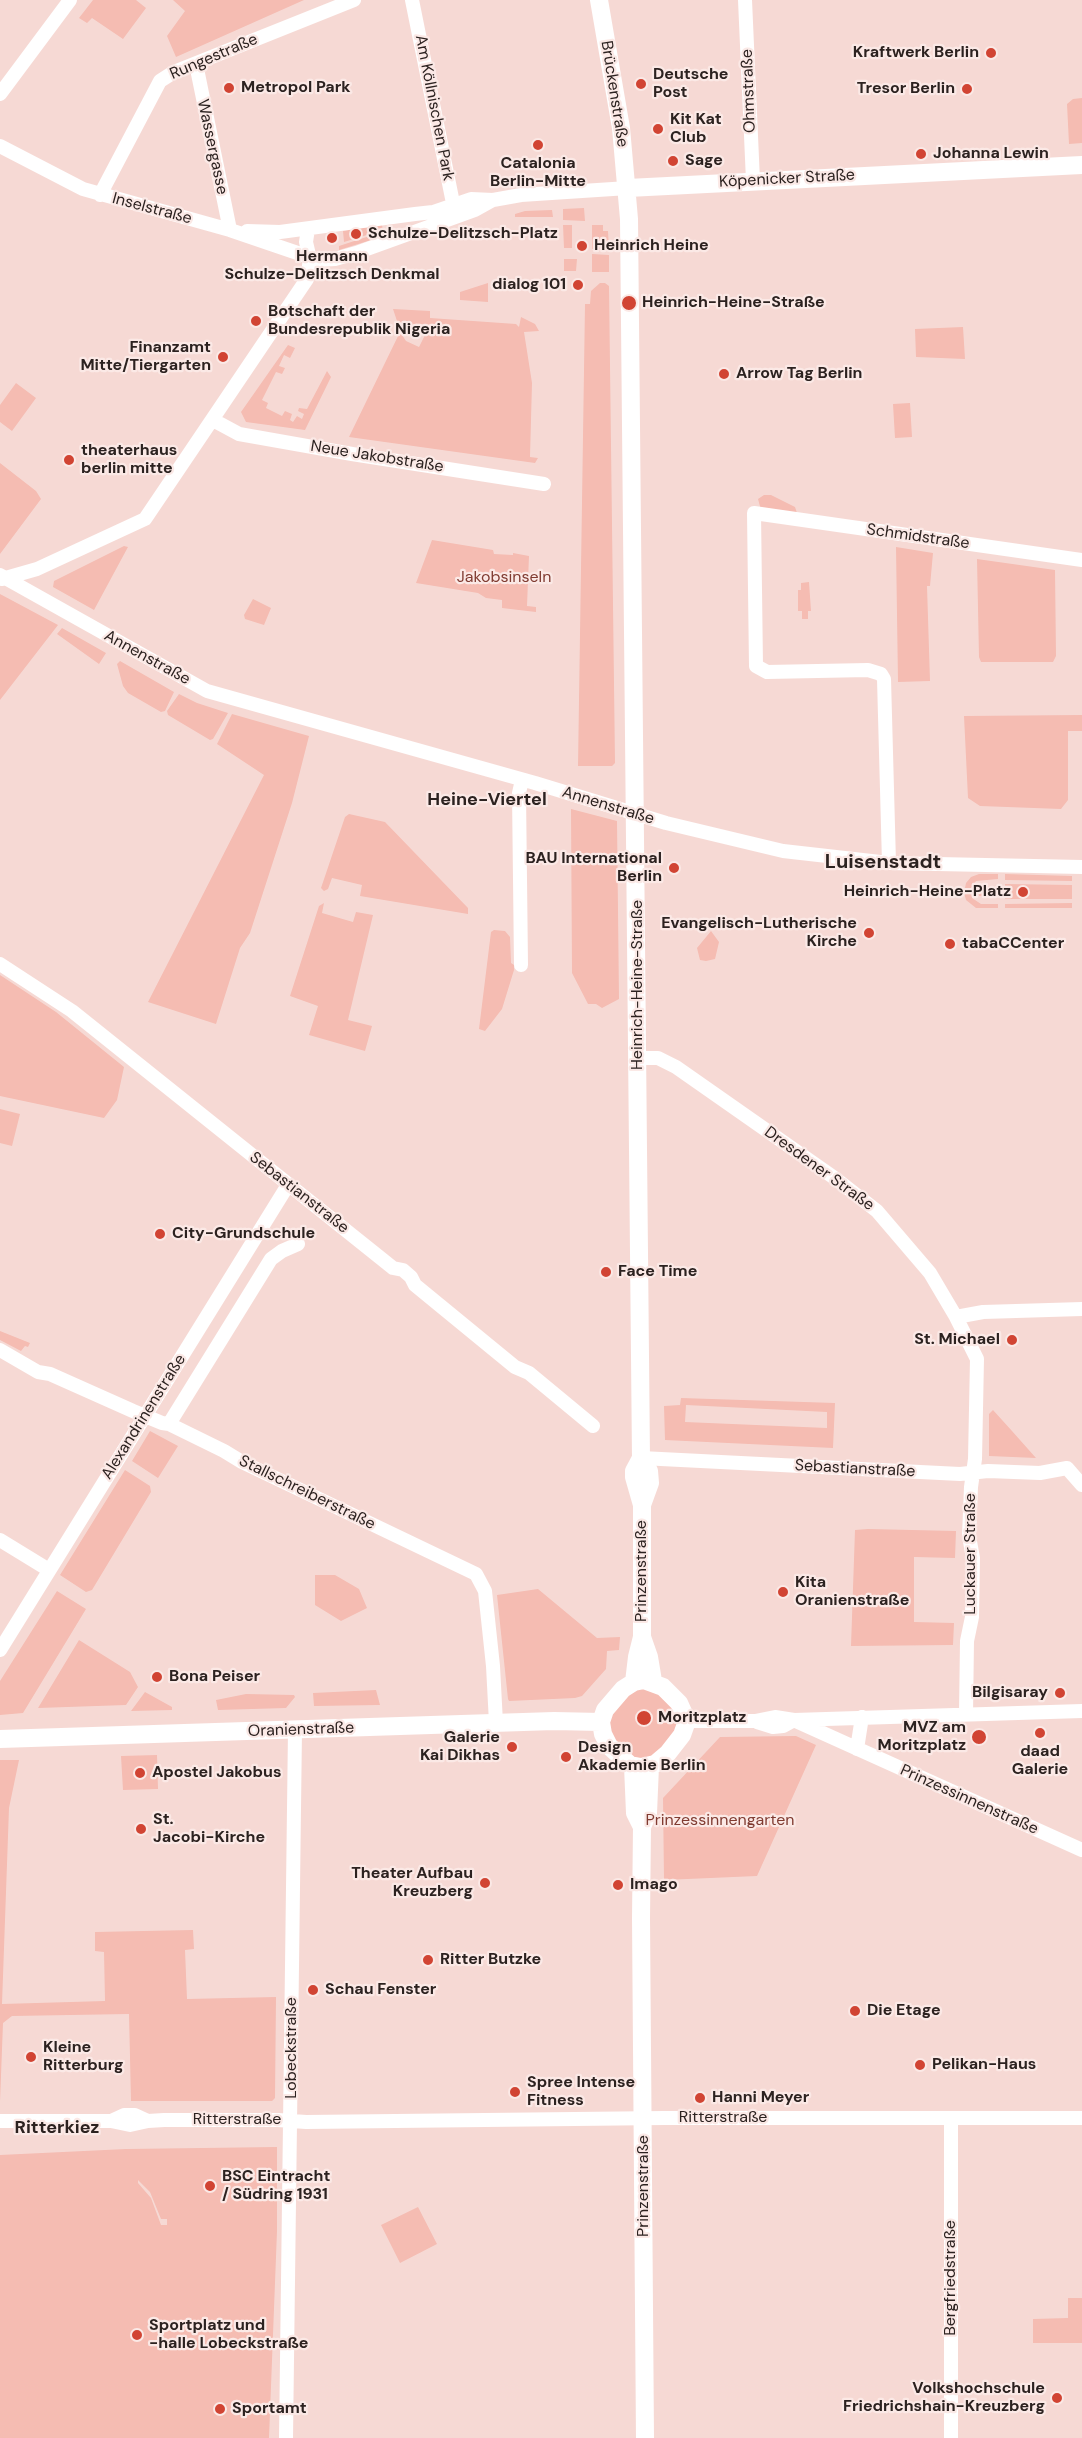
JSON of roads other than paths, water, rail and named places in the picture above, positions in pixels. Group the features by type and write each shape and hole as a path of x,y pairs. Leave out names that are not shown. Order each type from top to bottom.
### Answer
{"main road":[{"name":"Brückenstraße","path":"599,0 621,128 628,188"},
{"name":"Köpenicker Straße","path":"628,188 1082,165"},
{"name":"Heinrich-Heine-Straße","path":"628,188 641,1458"},
{"name":"Prinzenstraße","path":"634,1682 642,1637 642,1505 650,1483 650,1471 641,1458"},
{"name":"Prinzenstraße","path":"642,1637 649,1657 653,1681"},
{"path":"653,1681 663,1687 679,1703 687,1721 676,1743 657,1763 641,1766 609,1746 603,1734 601,1722 605,1710 623,1689 634,1682 653,1681"},
{"name":"Oranienstraße","path":"0,1739 601,1722"},
{"name":"Prinzenstraße","path":"641,1766 648,1813 642,1827 645,2438"}],"street":[{"path":"0,94 69,0"},
{"name":"Rungestraße","path":"100,195 155,87 167,76 354,0"},
{"name":"Am Köllnischen Park","path":"412,0 454,211"},
{"name":"Ohmstraße","path":"746,0 753,181"},
{"name":"Wassergasse","path":"196,64 230,230"},
{"name":"Inselstraße","path":"0,146 83,189 230,230 310,259"},
{"name":"Köpenicker Straße","path":"310,259 335,259 454,211 471,199 494,200 521,195 628,188"},
{"name":"Köpenicker Straße","path":"230,230 280,232 454,211"},
{"path":"2,577 29,572 55,562 145,519 307,279 310,259 306,242 308,229"},
{"name":"Neue Jakobstraße","path":"213,420 239,434 544,484"},
{"name":"Schmidstraße","path":"889,863 885,687 881,674 868,670 767,672 759,669 754,659 754,513 1082,560"},
{"name":"Annenstraße","path":"2,577 207,691 636,814 783,851 889,863"},
{"path":"521,965 519,793 522,780"},
{"path":"889,863 1082,867"},
{"name":"Sebastianstraße","path":"0,964 72,1011 393,1268 403,1270 411,1277 415,1285 515,1367 529,1373 593,1426"},
{"name":"Dresdener Straße","path":"638,1058 658,1058 676,1067 865,1201 900,1236 930,1274 956,1317 977,1359"},
{"name":"Alexandrinenstraße","path":"0,1650 288,1185"},
{"name":"Alexandrinenstraße","path":"169,1424 271,1259 298,1244"},
{"path":"956,1317 983,1312 1082,1309"},
{"name":"Stallschreiberstraße","path":"0,1350 32,1369 50,1374 144,1416 169,1424 224,1450 242,1462 476,1574 485,1591 496,1724"},
{"name":"Luckauer Straße","path":"966,1714 967,1641 972,1617 973,1558 969,1536 977,1359"},
{"name":"Sebastianstraße","path":"641,1458 949,1473 988,1471 1040,1473 1067,1468 1082,1485"},
{"path":"0,1540 49,1570"},
{"path":"687,1721 756,1721 773,1717 794,1720 1082,1711"},
{"path":"857,1749 862,1717"},
{"name":"Prinzessinnenstraße","path":"794,1720 1082,1850"},
{"name":"Lobeckstraße","path":"286,2438 292,2121 295,1730"},
{"name":"Ritterstraße","path":"0,2121 111,2121 124,2115 135,2115 148,2121 1082,2118"},
{"name":"Bergfriedstraße","path":"951,2118 951,2438"}],"place":[{"name":"Kraftwerk Berlin","path":"991,53"},
{"name":"Deutsche Post","path":"641,84"},
{"name":"Metropol Park","path":"229,88"},
{"name":"Tresor Berlin","path":"967,89"},
{"name":"Kit Kat Club","path":"658,129"},
{"name":"Catalonia Berlin-Mitte","path":"538,145"},
{"name":"Johanna Lewin","path":"921,154"},
{"name":"Sage","path":"673,161"},
{"name":"Schulze-Delitzsch-Platz","path":"356,234"},
{"name":"Hermann Schulze-Delitzsch Denkmal","path":"332,238"},
{"name":"Heinrich Heine","path":"582,246"},
{"name":"dialog 101","path":"578,285"},
{"name":"Heinrich-Heine-Straße","path":"629,303"},
{"name":"Botschaft der Bundesrepublik Nigeria","path":"256,321"},
{"name":"Finanzamt Mitte/Tiergarten","path":"223,357"},
{"name":"Arrow Tag Berlin","path":"724,374"},
{"name":"theaterhaus berlin mitte","path":"69,460"},
{"name":"BAU International Berlin","path":"674,868"},
{"name":"Heinrich-Heine-Platz","path":"1023,892"},
{"name":"Evangelisch-Lutherische Kirche","path":"869,933"},
{"name":"tabaCCenter","path":"950,944"},
{"name":"City-Grundschule","path":"160,1234"},
{"name":"Face Time","path":"606,1272"},
{"name":"St. Michael","path":"1012,1340"},
{"name":"Kita Oranienstraße","path":"783,1592"},
{"name":"Bona Peiser","path":"157,1677"},
{"name":"Bilgisaray","path":"1060,1693"},
{"name":"Moritzplatz","path":"644,1718"},
{"name":"daad Galerie","path":"1040,1733"},
{"name":"MVZ am Moritzplatz","path":"979,1737"},
{"name":"Galerie Kai Dikhas","path":"512,1747"},
{"name":"Design Akademie Berlin","path":"566,1757"},
{"name":"Apostel Jakobus","path":"140,1773"},
{"name":"St. Jacobi-Kirche","path":"141,1829"},
{"name":"Theater Aufbau Kreuzberg","path":"485,1883"},
{"name":"Imago","path":"618,1885"},
{"name":"Ritter Butzke","path":"428,1960"},
{"name":"Schau Fenster","path":"313,1990"},
{"name":"Die Etage","path":"855,2011"},
{"name":"Kleine Ritterburg","path":"31,2057"},
{"name":"Pelikan-Haus","path":"920,2065"},
{"name":"Spree Intense Fitness","path":"515,2092"},
{"name":"Hanni Meyer","path":"700,2098"},
{"name":"BSC Eintracht / Südring 1931","path":"210,2186"},
{"name":"Sportplatz und -halle Lobeckstraße","path":"137,2335"},
{"name":"Volkshochschule Friedrichshain-Kreuzberg","path":"1057,2398"},
{"name":"Sportamt","path":"220,2409"}],"district":[{"name":"Heine-Viertel","path":"487,800"},
{"name":"Luisenstadt","path":"883,863"},
{"name":"Ritterkiez","path":"57,2128"}],"park label":[{"name":"Jakobsinseln","path":"504,578"},
{"name":"Prinzessinnengarten","path":"720,1821"}]}
